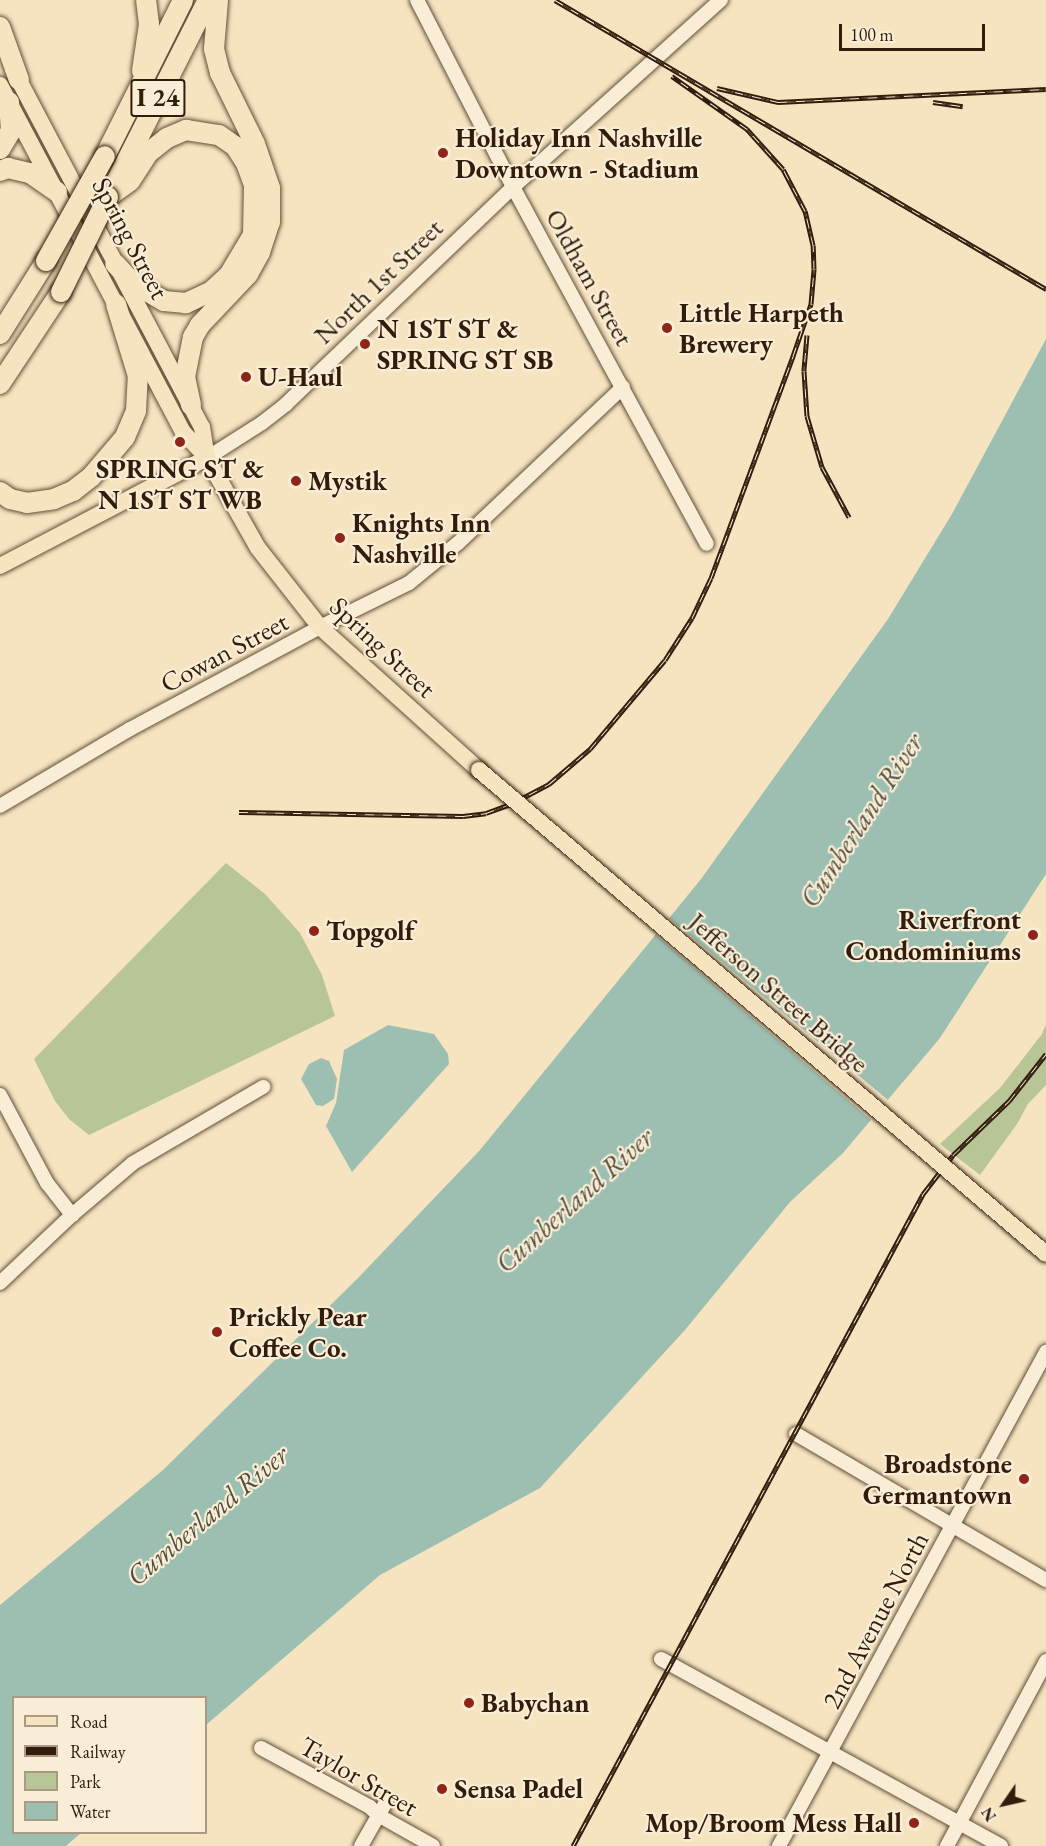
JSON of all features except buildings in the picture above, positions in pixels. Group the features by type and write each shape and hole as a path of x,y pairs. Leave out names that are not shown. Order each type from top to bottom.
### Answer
{"highway":[{"path":"137,97 149,24 146,0"},
{"name":"I 24","path":"0,334 43,266 105,156 137,97 183,0"},
{"name":"I 24","path":"0,384 61,292 207,0"},
{"path":"190,405 184,377 193,338 200,324 248,274 260,252 270,222 270,188 255,144 220,73 214,50 218,0"},
{"path":"0,27 9,89 11,131 7,142 0,149"},
{"path":"108,196 130,181 148,153 167,138 186,130 219,135 235,146 246,163 254,185 253,235 229,275 213,291 186,303 164,301 133,283 115,264"},
{"path":"0,171 8,168 30,173 57,192"},
{"path":"0,313 43,266"},
{"path":"0,492 10,499 27,503 54,499 73,490 91,477 125,437 136,411 138,376 116,304"},
{"path":"0,393 16,360"}],"main road":[{"name":"Spring Street","path":"0,46 9,89 57,192 183,432 207,458 258,548 320,627 479,770"},
{"name":"Spring Street","path":"9,89 115,264 202,427 207,458"},
{"name":"North 1st Street","path":"0,566 207,458"},
{"name":"North 1st Street","path":"0,576 37,548"},
{"name":"Jefferson Street Bridge","path":"479,770 1046,1254"}],"street":[{"name":"Oldham Street","path":"417,0 513,187 707,544"},
{"name":"North 1st Street","path":"207,458 262,423 286,404 513,187 721,0"},
{"name":"Cowan Street","path":"0,806 130,729 320,627 409,583 458,543 623,387"},
{"path":"0,1283 72,1215 133,1163 264,1087"},
{"path":"0,1095 47,1183 72,1215"},
{"name":"2nd Avenue North","path":"779,1846 1046,1352"},
{"path":"796,1434 1046,1580"},
{"path":"661,1659 1000,1846"},
{"path":"947,1846 1046,1661"},
{"name":"Taylor Street","path":"261,1748 370,1808 378,1815 433,1846"},
{"path":"362,1846 386,1802"}],"green space":[{"name":"Topgolf","path":"226,863 265,894 300,933 322,975 335,1016 89,1135 70,1120 55,1101 34,1059"},
{"path":"1046,1024 1046,1085 1028,1104 1017,1124 980,1175 940,1144 1000,1088 1042,1034"}],"water":[{"name":"Cumberland River","path":"1046,339 1046,874 940,1038 843,1153 790,1202 685,1330 540,1488 380,1575 207,1724 207,1696 12,1696 12,1834 80,1834 66,1846 0,1846 0,1605 163,1470 358,1278 480,1150 701,879 888,619 952,514"},
{"path":"388,1025 434,1034 448,1054 449,1064 352,1172 326,1126 336,1103 344,1050"},
{"path":"321,1058 329,1061 337,1079 334,1099 323,1106 316,1105 301,1079 309,1064"}],"pier":[{"path":"669,918 888,1100 871,1120 656,935"}],"railway":[{"path":"555,0 1046,289"},
{"path":"239,812 463,816 486,813 513,803 549,784 590,749 665,660 692,618 711,578 793,356 811,304 814,269 813,245 805,211 783,169 747,129 672,76"},
{"path":"717,88 778,102 1046,89"},
{"path":"933,102 963,106"},
{"path":"807,335 804,371 807,416 822,467 849,517"},
{"path":"573,1846 923,1194 953,1155 1009,1101 1046,1054"}],"place":[{"name":"Holiday Inn Nashville Downtown - Stadium","path":"443,153"},
{"name":"Little Harpeth Brewery","path":"667,328"},
{"name":"N 1ST ST & SPRING ST SB","path":"365,344"},
{"name":"U-Haul","path":"246,377"},
{"name":"SPRING ST & N 1ST ST WB","path":"180,442"},
{"name":"Mystik","path":"296,481"},
{"name":"Knights Inn Nashville","path":"340,538"},
{"name":"Topgolf","path":"314,931"},
{"name":"Riverfront Condominiums","path":"1033,935"},
{"name":"Prickly Pear Coffee Co.","path":"217,1332"},
{"name":"Broadstone Germantown","path":"1024,1479"},
{"name":"Babychan","path":"469,1703"},
{"name":"Sensa Padel","path":"442,1789"},
{"name":"Mop/Broom Mess Hall","path":"914,1823"}]}
